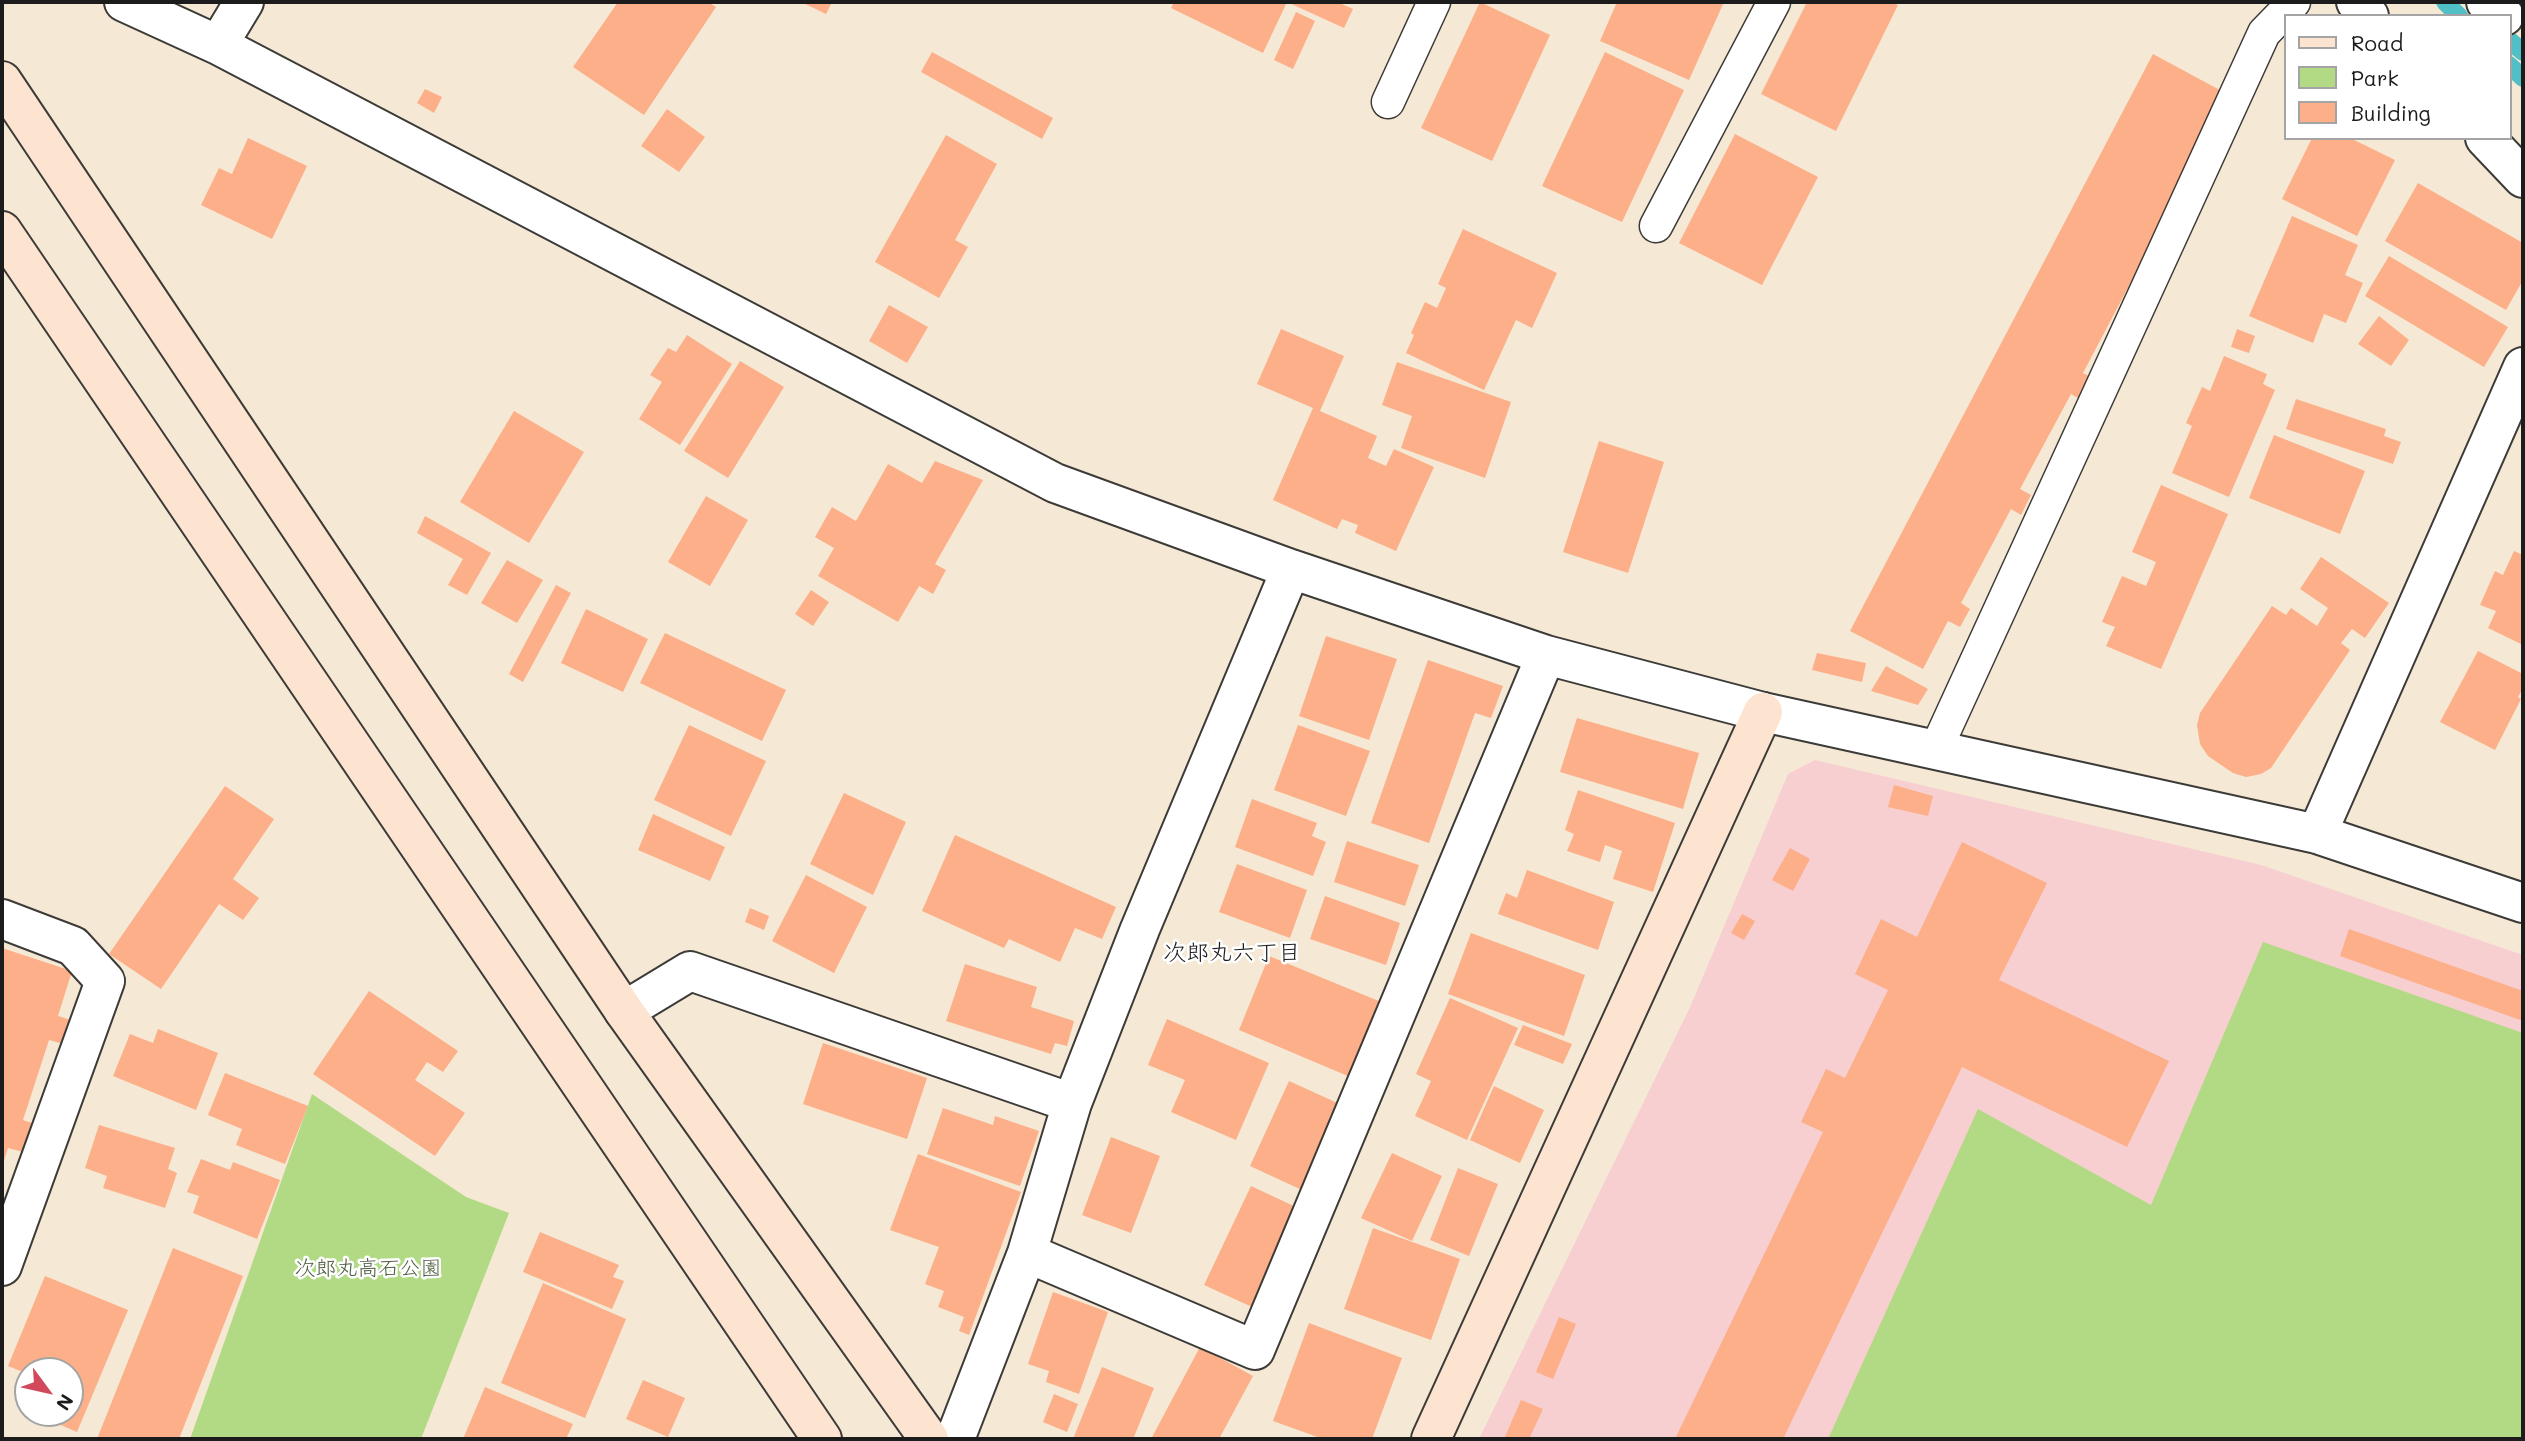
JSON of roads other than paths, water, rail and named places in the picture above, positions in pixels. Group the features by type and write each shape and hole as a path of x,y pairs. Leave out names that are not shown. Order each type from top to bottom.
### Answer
{"street":[{"path":"124,2 218,45 1055,483 1291,569 1546,655 1763,712 2317,834 2523,903"},
{"path":"218,45 244,2"},
{"path":"2486,2 2501,14"},
{"path":"2,81 624,1011 929,1439"},
{"path":"2487,140 2523,178"},
{"path":"2,231 822,1439"},
{"path":"2317,834 2520,381"},
{"path":"956,1439 1027,1254 1072,1103 1140,929 1291,569"},
{"path":"1027,1254 1255,1350 1546,655"},
{"path":"1431,1439 1763,712"},
{"path":"2,919 74,946 105,981 2,1266"},
{"path":"624,1011 690,971 1072,1103"}],"lane":[{"path":"1388,102 1434,2"},
{"path":"1656,226 1774,2"},
{"path":"1936,749 2264,33 2294,2"}],"waterway":[{"path":"2445,2 2457,14"},
{"path":"2511,42 2523,52"},
{"path":"2511,67 2523,78"}],"district":[{"name":"次郎丸六丁目","path":"1232,953"}],"park label":[{"name":"次郎丸高石公園","path":"368,1269"}]}
